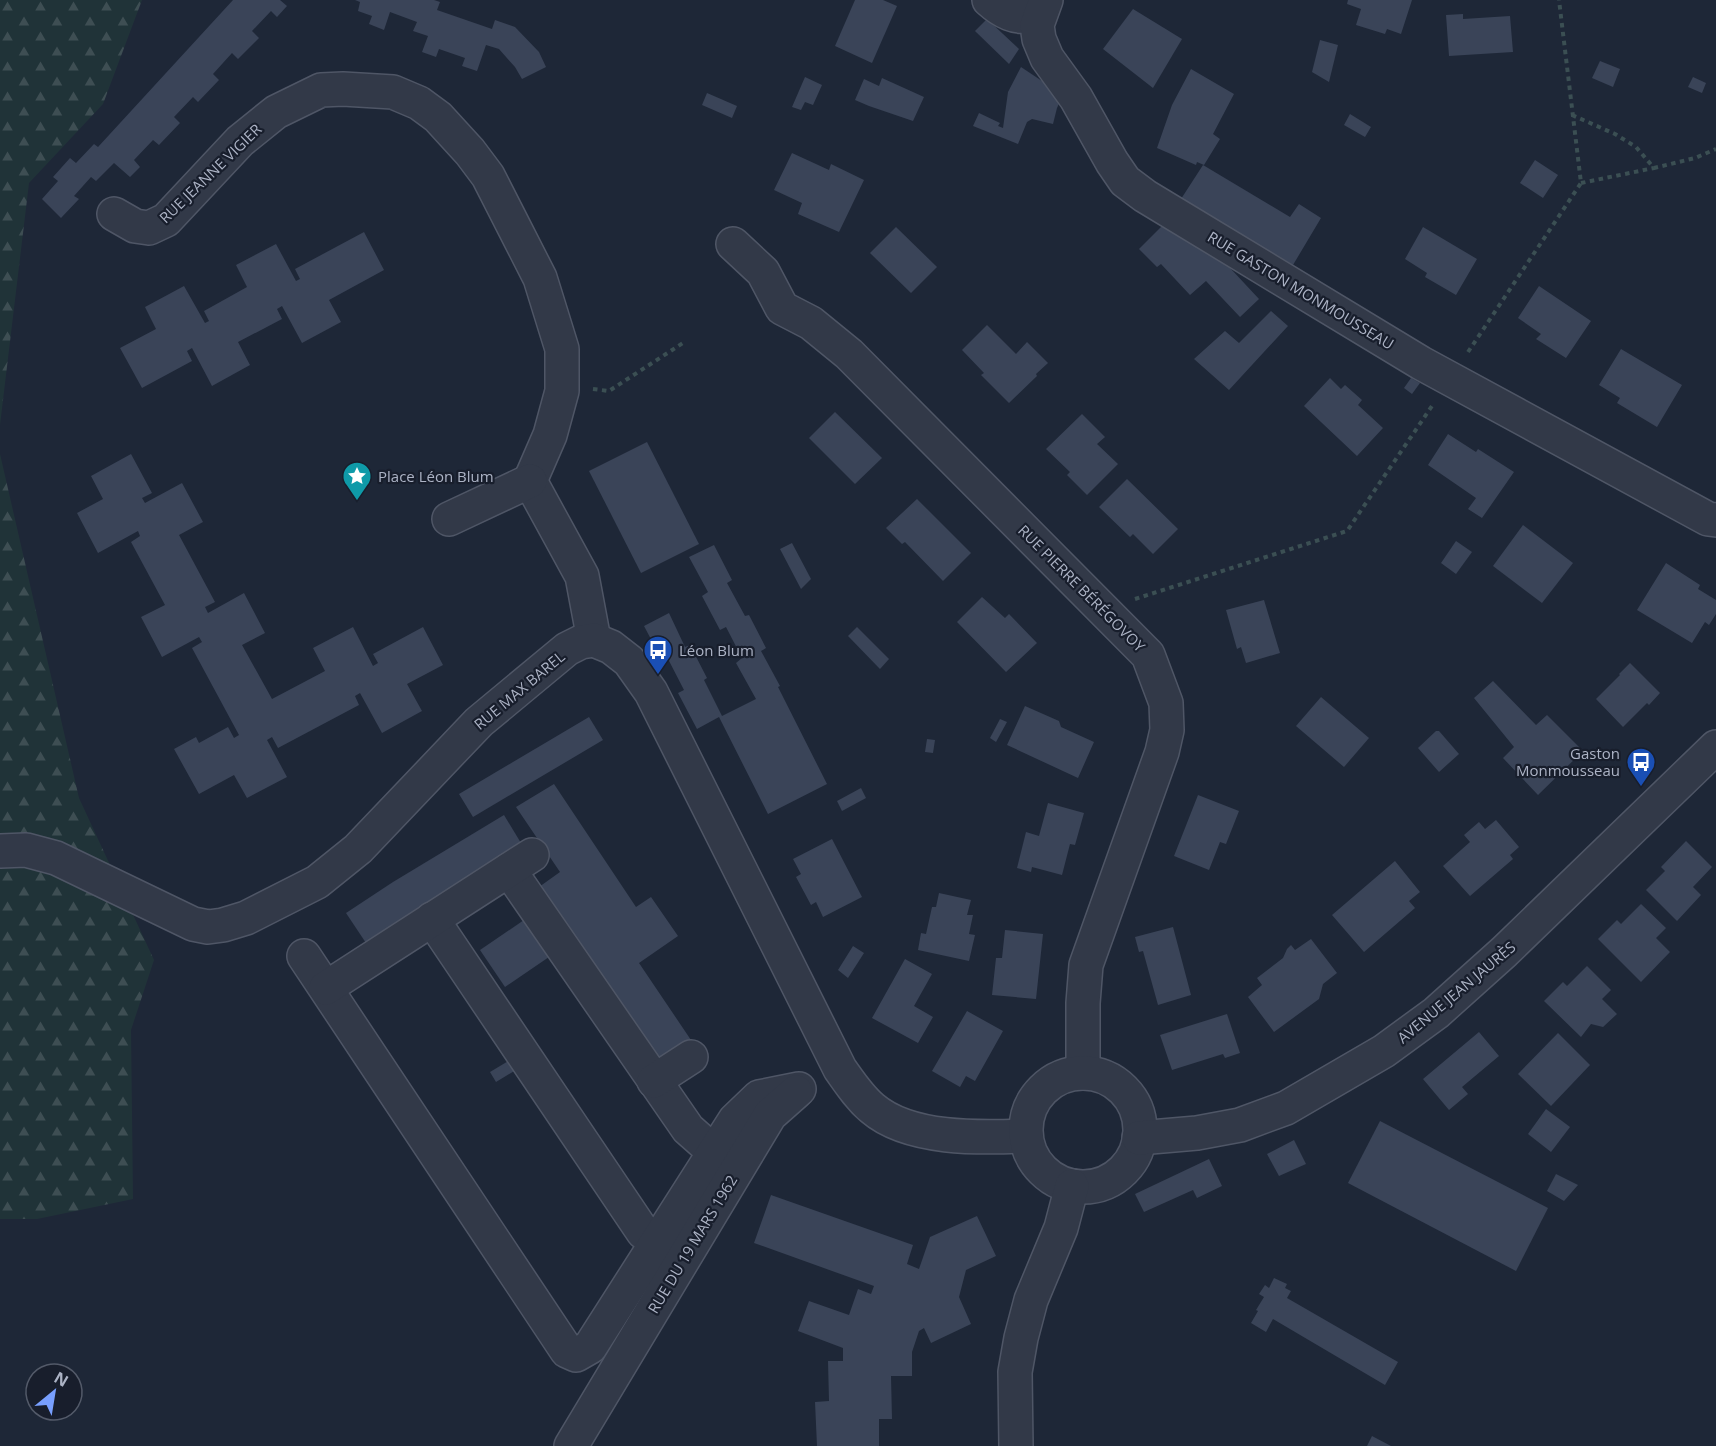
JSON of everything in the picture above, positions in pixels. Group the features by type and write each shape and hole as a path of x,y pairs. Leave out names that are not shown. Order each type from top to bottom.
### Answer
{"street":[{"name":"RUE GASTON MONMOUSSEAU","path":"989,0 1008,14 1022,16 1033,14 1045,2"},
{"name":"RUE GASTON MONMOUSSEAU","path":"1045,2 1037,25 1039,39 1047,58 1076,98 1125,182 1421,363 1707,519 1716,520"},
{"name":"RUE JEANNE VIGIER","path":"114,214 135,226 149,228 166,220 240,141 276,112 321,90 393,92 419,103 438,117 488,176 540,278 562,350 562,391 550,435 530,481"},
{"name":"RUE PIERRE BÉRÉGOVOY","path":"733,244 763,272 782,308 811,323 849,354 1148,656 1166,703 1167,730 1162,752 1086,965 1083,1003 1083,1073"},
{"path":"449,519 530,481 582,576 594,640 611,647 629,661 651,692 840,1069 857,1092 874,1110 900,1124 926,1132 958,1136 1026,1136"},
{"name":"RUE MAX BAREL","path":"0,851 26,850 56,858 193,924 208,927 246,918 317,882 358,849 479,722 567,649 581,642 594,640"},
{"name":"AVENUE JEAN JAURÈS","path":"1139,1138 1197,1134 1240,1125 1286,1108 1384,1051 1436,1013 1504,952 1716,747"},
{"path":"326,988 520,862 654,1081 688,1129 714,1152"},
{"path":"432,919 643,1232 657,1241"},
{"path":"304,956 567,1352 576,1355 590,1347 735,1120 759,1097 799,1089"},
{"path":"654,1081 691,1057"},
{"name":"RUE DU 19 MARS 1962","path":"571,1446 770,1115 799,1089 840,1069"},
{"path":"1083,1073 1102,1077 1119,1086 1131,1101 1138,1119 1139,1138 1136,1151 1121,1173 1098,1185 1085,1187 1072,1186 1058,1181 1046,1173 1036,1163 1029,1150 1026,1136 1031,1105 1040,1092 1067,1075 1083,1073"},
{"path":"1016,1446 1015,1372 1021,1338 1031,1300 1060,1228 1072,1186"}],"path":[{"path":"1572,115 1615,134 1636,147 1654,168"},
{"path":"1581,183 1695,158 1716,149"},
{"path":"562,386 609,391 686,341"}],"green space":[{"path":"0,0 142,0 103,104 29,183 0,425"},
{"path":"0,454 79,798 154,960 131,1030 133,1199 37,1219 0,1219"}],"building":[{"path":"233,0 280,0 287,6 277,17 271,11 252,31 259,38 238,59 232,53 213,74 219,80 198,102 193,97 174,117 180,123 159,145 153,140 134,160 140,167 130,177 114,163 96,181 91,177 74,196 79,199 61,218 42,199 58,181 53,177 70,158 76,163 94,144 98,147"},
{"path":"355,0 434,0 440,2 437,10 492,29 495,20 515,27 539,52 546,67 522,79 499,49 486,45 477,71 462,66 465,58 439,49 436,57 422,52 428,36 413,31 417,22 390,12 384,30 369,24 372,16 358,11 360,2"},
{"path":"855,0 883,0 897,6 872,63 835,46"},
{"path":"1348,0 1412,0 1401,34 1387,29 1385,34 1356,25 1361,9 1347,4"},
{"path":"1133,9 1182,39 1153,88 1103,49"},
{"path":"1463,14 1463,19 1510,16 1513,52 1449,56 1446,15"},
{"path":"987,19 1019,49 1009,64 975,31"},
{"path":"1320,40 1338,45 1329,82 1312,72"},
{"path":"1600,61 1620,69 1613,87 1592,78"},
{"path":"1021,67 1063,95 1053,124 1032,119 1027,122 1018,144 973,126 979,113 1000,123 998,126 1003,128 1008,92"},
{"path":"1191,69 1234,94 1213,134 1220,139 1204,165 1197,162 1196,165 1157,148 1172,105"},
{"path":"805,77 822,85 813,105 805,102 801,110 792,107"},
{"path":"1693,77 1706,83 1702,93 1688,87"},
{"path":"882,78 924,97 913,121 855,100 864,79 879,86"},
{"path":"707,93 737,106 732,118 702,105"},
{"path":"1350,114 1371,127 1365,137 1344,125"},
{"path":"792,153 829,170 831,164 864,180 839,232 798,214 802,203 774,190"},
{"path":"1535,160 1558,175 1543,198 1520,183"},
{"path":"1203,165 1290,217 1299,204 1321,218 1293,265 1181,199"},
{"path":"1165,223 1217,254 1259,299 1240,317 1206,281 1190,295 1161,264 1157,267 1139,249"},
{"path":"896,227 937,267 911,293 870,253"},
{"path":"1423,227 1477,259 1456,295 1425,277 1427,273 1405,259"},
{"path":"364,232 384,270 329,300 341,322 302,343 282,306 277,309 282,319 238,342 250,365 212,386 192,348 187,351 192,361 142,388 120,348 156,329 145,307 184,286 205,323 209,321 204,311 247,287 236,265 276,244 296,281 300,279 295,269"},
{"path":"1539,286 1591,321 1566,358 1536,339 1541,334 1518,318"},
{"path":"1271,311 1288,326 1229,390 1194,359 1225,331 1239,343"},
{"path":"987,325 1016,354 1027,342 1048,363 1009,403 981,375 984,373 962,350"},
{"path":"1621,349 1682,385 1657,427 1617,403 1620,398 1599,385"},
{"path":"1330,378 1341,389 1345,385 1362,400 1358,405 1383,428 1357,456 1304,406"},
{"path":"1411,378 1420,383 1412,394 1404,388"},
{"path":"835,412 882,458 855,484 809,438"},
{"path":"1082,414 1105,437 1097,444 1118,464 1087,495 1067,475 1070,472 1046,449"},
{"path":"1448,434 1476,452 1478,449 1514,472 1482,518 1468,509 1476,498 1428,465"},
{"path":"647,442 699,544 641,573 589,471"},
{"path":"131,454 152,493 142,498 145,503 182,483 203,522 179,535 215,602 205,607 208,613 244,593 265,633 242,645 272,699 325,671 313,648 353,627 373,666 378,663 373,654 423,627 443,665 407,684 422,711 382,733 360,693 355,696 359,705 278,748 272,737 267,740 287,777 247,798 234,775 199,794 174,749 196,737 199,743 228,727 234,738 239,735 192,648 202,642 199,637 162,657 141,617 165,605 131,542 140,536 138,531 98,553 77,513 103,499 91,476"},
{"path":"1127,479 1178,529 1153,554 1133,534 1130,537 1099,507"},
{"path":"917,499 971,553 943,581 905,542 902,544 886,528"},
{"path":"1523,525 1573,563 1542,603 1493,566"},
{"path":"1456,541 1472,552 1456,574 1441,563"},
{"path":"792,543 811,579 801,589 780,549"},
{"path":"714,545 732,580 727,583 745,616 749,615 766,648 761,651 827,784 768,814 719,717 697,729 678,693 684,690 667,657 662,660 644,626 669,613 685,647 690,645 707,678 704,680 722,716 756,699 736,663 742,658 726,627 720,630 702,596 708,592 689,557"},
{"path":"1666,563 1700,585 1698,589 1716,600 1716,614 1709,625 1705,622 1692,643 1637,610"},
{"path":"982,597 1005,618 1009,614 1037,643 1006,672 957,622"},
{"path":"1264,600 1280,653 1246,663 1241,647 1237,649 1226,610"},
{"path":"857,627 889,659 880,669 848,636"},
{"path":"1630,663 1660,693 1623,727 1596,699"},
{"path":"1493,681 1536,725 1547,715 1583,751 1538,795 1503,758 1514,747 1474,698"},
{"path":"1321,697 1369,738 1344,767 1296,726"},
{"path":"1025,706 1059,721 1061,727 1094,742 1078,778 1007,745"},
{"path":"589,717 603,740 473,817 459,794"},
{"path":"1000,719 1007,722 996,742 990,738"},
{"path":"1436,731 1439,731 1459,754 1439,772 1418,748"},
{"path":"927,739 935,740 933,753 925,752"},
{"path":"554,784 636,907 651,897 678,936 639,963 693,1043 659,1066 539,887 560,872 516,807"},
{"path":"861,788 866,798 842,811 837,801"},
{"path":"1198,795 1239,811 1226,844 1220,842 1209,870 1174,856"},
{"path":"1048,803 1084,813 1075,845 1070,844 1062,875 1032,867 1031,872 1017,868 1026,832 1039,836"},
{"path":"504,815 527,853 370,949 346,913"},
{"path":"1496,820 1519,847 1510,855 1513,859 1470,896 1443,866 1470,842 1464,835 1479,822 1485,829"},
{"path":"832,839 862,897 823,917 816,902 811,905 796,877 801,874 793,859"},
{"path":"1686,841 1712,867 1693,887 1701,895 1677,921 1646,890 1665,871 1661,867"},
{"path":"1395,861 1420,892 1409,901 1415,908 1364,952 1332,915"},
{"path":"939,893 971,900 967,915 973,915 969,934 975,935 969,961 918,950 921,933 926,934 932,907 936,907"},
{"path":"1641,904 1666,928 1656,938 1670,952 1641,982 1598,939 1617,920 1621,924"},
{"path":"524,920 549,957 505,987 480,950"},
{"path":"1173,927 1191,995 1158,1005 1143,951 1139,952 1135,937"},
{"path":"1005,930 1043,934 1036,999 992,995 996,958 1002,958"},
{"path":"1311,939 1337,973 1323,984 1319,999 1274,1032 1248,997 1262,985 1257,978 1283,958 1291,945 1295,950"},
{"path":"853,946 864,953 848,978 838,970"},
{"path":"905,959 932,974 914,1006 933,1017 918,1043 872,1018"},
{"path":"1587,966 1611,990 1602,999 1617,1014 1603,1027 1591,1024 1581,1037 1544,1001 1563,982 1567,986"},
{"path":"967,1011 1003,1031 975,1081 966,1076 960,1087 932,1071"},
{"path":"1227,1014 1240,1053 1225,1058 1223,1054 1172,1070 1160,1035"},
{"path":"1479,1032 1499,1056 1462,1087 1468,1094 1449,1110 1423,1079"},
{"path":"1558,1033 1590,1065 1551,1106 1518,1074"},
{"path":"515,1057 521,1067 496,1082 490,1072"},
{"path":"1546,1109 1570,1127 1551,1152 1528,1134"},
{"path":"1380,1121 1548,1208 1516,1271 1348,1183"},
{"path":"1294,1140 1306,1164 1279,1176 1267,1154"},
{"path":"1209,1159 1222,1186 1197,1198 1193,1190 1144,1212 1135,1194"},
{"path":"1556,1174 1578,1185 1564,1201 1547,1191"},
{"path":"771,1195 913,1245 907,1264 919,1269 930,1237 977,1216 996,1256 966,1270 959,1297 971,1324 931,1343 924,1328 919,1331 912,1352 912,1376 891,1376 892,1419 879,1419 879,1446 817,1446 815,1402 829,1401 828,1361 843,1361 843,1348 798,1331 809,1301 849,1315 858,1289 871,1294 874,1286 754,1243"},
{"path":"1274,1278 1287,1284 1285,1288 1291,1291 1287,1298 1398,1362 1385,1385 1273,1319 1266,1332 1251,1323 1264,1297 1259,1294 1265,1285 1269,1288"},
{"path":"1372,1436 1391,1446 1367,1446"}],"place":[{"name":"Place Léon Blum","path":"357,502"},
{"name":"Léon Blum","path":"658,676"},
{"name":"Gaston Monmousseau","path":"1641,788"}]}
